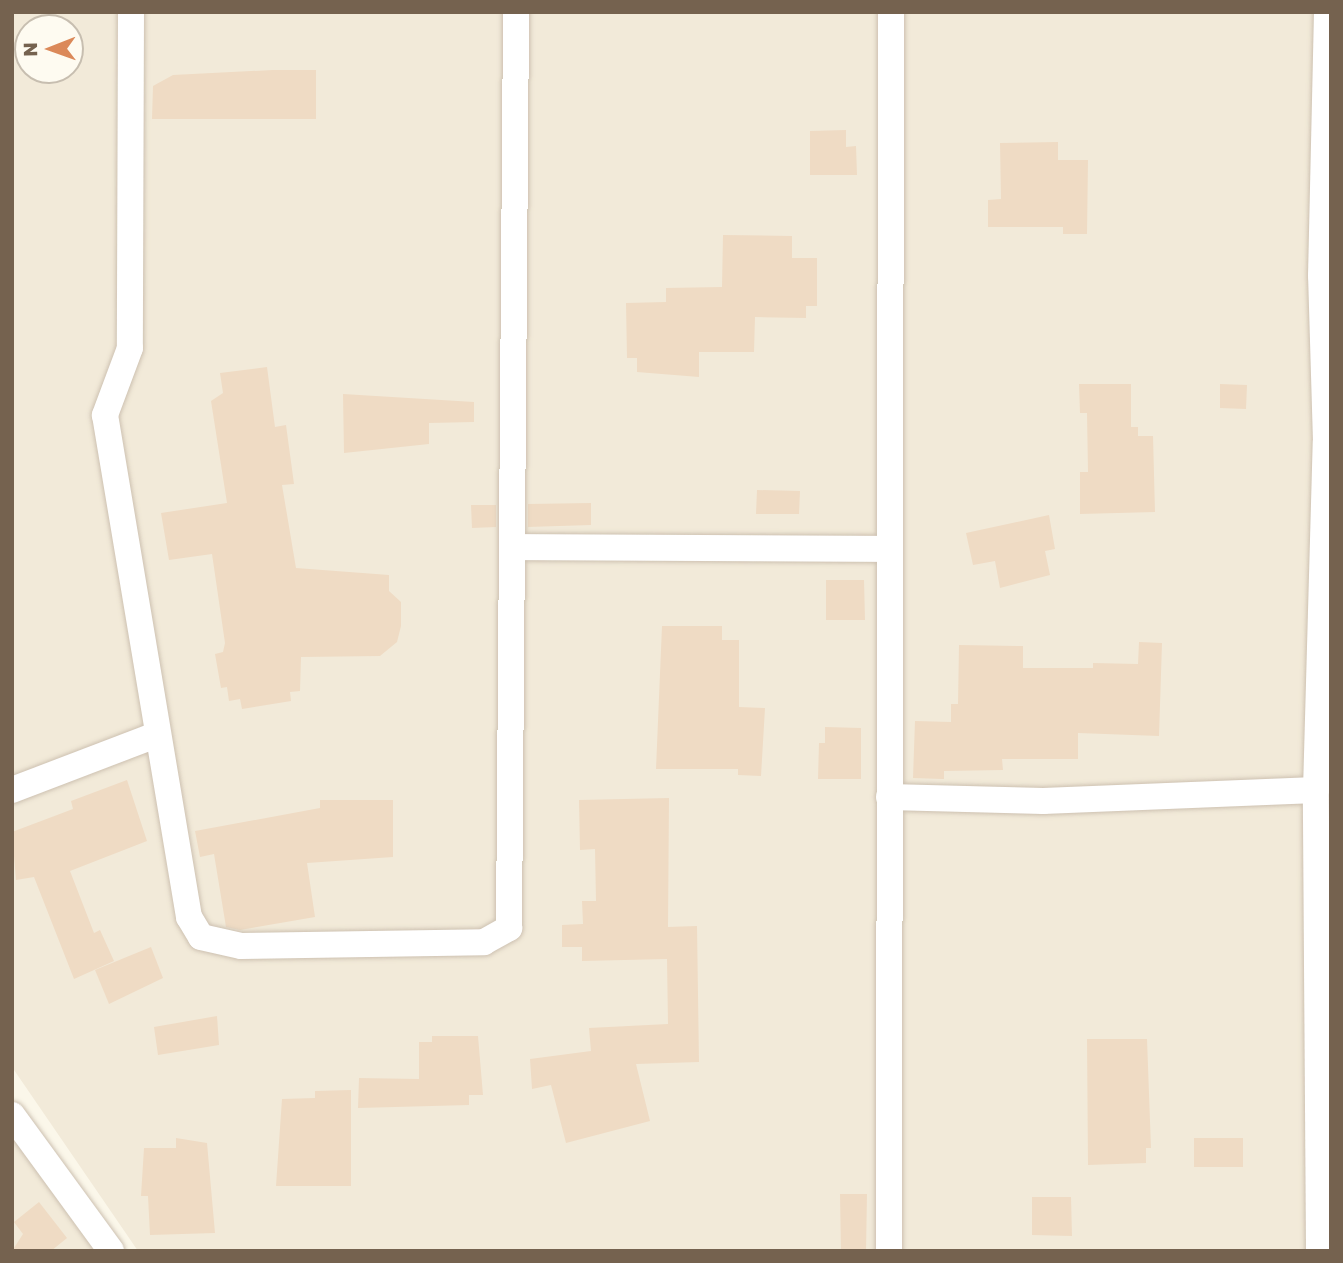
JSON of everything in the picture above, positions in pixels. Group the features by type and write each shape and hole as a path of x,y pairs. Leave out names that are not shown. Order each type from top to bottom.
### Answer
{"street":[{"path":"131,12 130,348 104,415 156,735 189,917 201,937 241,946 484,942 509,928 513,892 516,12"},
{"path":"889,1251 891,12"},
{"path":"1319,1251 1316,790 1329,442 1321,276 1328,12"},
{"path":"513,547 890,549"},
{"path":"12,790 156,735"},
{"path":"889,797 1043,801 1316,790"},
{"path":"12,1115 111,1251"}],"shaded area":[{"path":"12,12 1331,12 1331,1251 138,1251 12,1067"},
{"path":"12,1120 118,1251 12,1251"}],"building":[{"path":"316,70 316,119 152,119 153,86 173,75"},
{"path":"846,130 846,147 856,146 857,175 810,175 810,131"},
{"path":"1058,142 1058,160 1088,160 1087,234 1063,234 1063,227 988,227 988,200 1001,199 1000,143"},
{"path":"723,235 792,236 792,258 817,258 817,306 806,306 806,318 755,317 754,352 699,352 699,377 637,372 637,358 627,358 626,303 666,302 666,288 722,287"},
{"path":"267,367 275,427 286,425 294,484 282,485 296,568 389,575 389,591 401,602 401,626 397,642 380,656 301,657 300,691 290,692 291,701 242,709 240,699 229,701 227,687 221,688 215,654 223,652 225,643 212,554 169,560 161,513 227,503 211,401 223,393 220,373"},
{"path":"1079,384 1131,384 1131,427 1138,427 1138,436 1153,436 1155,512 1080,514 1080,472 1088,472 1087,413 1080,413"},
{"path":"1220,384 1247,385 1246,409 1220,408"},
{"path":"343,394 474,402 474,422 429,423 429,444 344,453"},
{"path":"757,490 800,491 799,514 756,514"},
{"path":"591,503 591,525 528,527 528,504"},
{"path":"471,505 496,505 496,527 472,528"},
{"path":"1049,515 1055,549 1045,551 1050,575 1000,588 995,561 973,565 966,533"},
{"path":"826,580 864,580 865,620 826,620"},
{"path":"662,626 722,626 722,640 739,640 739,707 765,708 761,776 738,775 738,769 656,769"},
{"path":"1139,642 1162,643 1159,736 1078,733 1078,759 1002,759 1003,770 944,771 944,779 913,778 915,721 951,722 951,704 958,704 959,645 1023,646 1023,668 1093,668 1093,663 1138,664"},
{"path":"825,727 861,728 861,779 818,779 819,743 825,743"},
{"path":"127,780 147,841 70,871 94,933 100,930 114,961 74,979 34,877 16,880 12,832 73,809 71,801"},
{"path":"669,798 668,927 697,926 699,1062 636,1064 650,1121 566,1143 551,1085 532,1089 530,1059 591,1051 589,1028 668,1024 667,959 582,961 582,947 562,947 562,925 583,924 582,901 596,901 595,849 580,850 579,800"},
{"path":"320,800 393,800 393,857 307,863 315,917 240,930 226,927 214,854 200,857 195,831 320,808"},
{"path":"151,947 163,978 109,1004 95,970"},
{"path":"217,1016 219,1045 158,1055 154,1027"},
{"path":"432,1036 478,1036 483,1095 469,1095 469,1105 358,1108 359,1078 419,1079 419,1042 432,1042"},
{"path":"1087,1039 1147,1039 1151,1148 1146,1148 1146,1163 1088,1165"},
{"path":"351,1090 351,1186 276,1186 282,1099 315,1098 315,1091"},
{"path":"176,1138 207,1143 215,1233 150,1235 148,1196 141,1196 144,1148 176,1148"},
{"path":"1194,1138 1243,1138 1243,1167 1194,1167"},
{"path":"840,1194 867,1194 866,1251 841,1251"},
{"path":"1032,1197 1071,1197 1072,1236 1032,1235"},
{"path":"39,1202 67,1238 51,1251 12,1251 23,1234 14,1222"}]}
